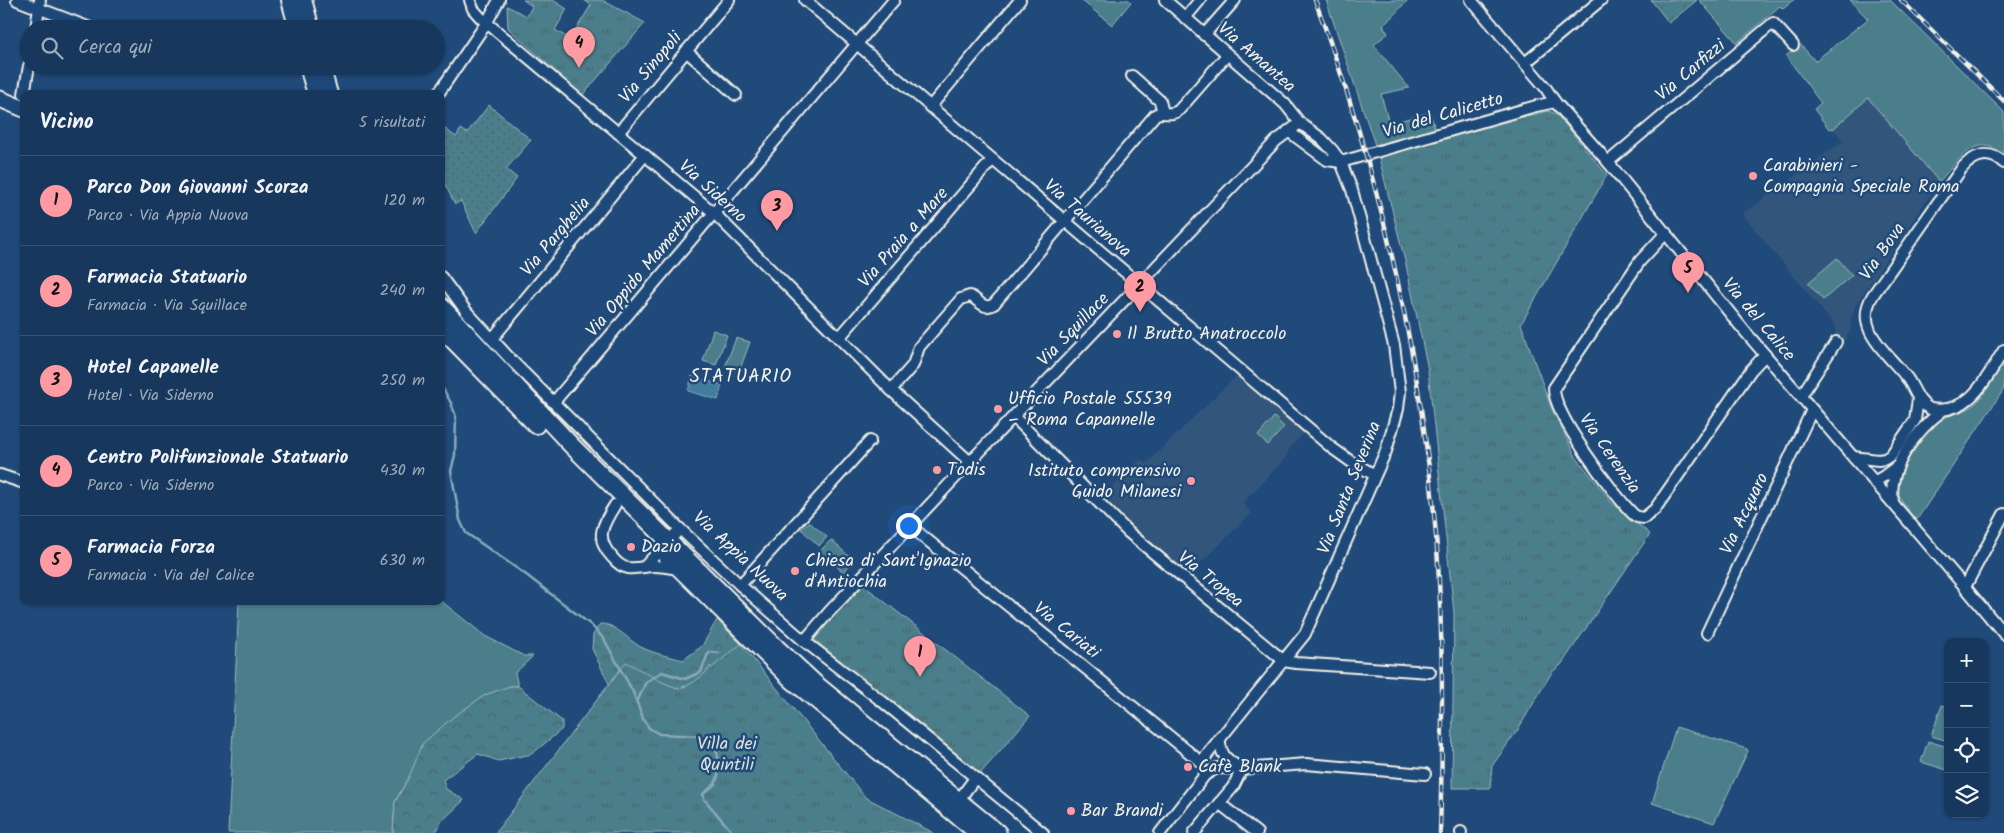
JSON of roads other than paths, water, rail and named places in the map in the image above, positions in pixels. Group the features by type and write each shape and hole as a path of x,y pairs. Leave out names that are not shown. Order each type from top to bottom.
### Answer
{"main road":[{"path":"290,0 296,20"},
{"path":"303,0 309,20"},
{"path":"311,75 315,90"},
{"path":"324,75 328,90"},
{"path":"0,99 20,102"},
{"path":"445,310 664,546 679,569 803,690 978,833"},
{"path":"445,332 615,505 664,546 800,670 998,833"}],"street":[{"path":"17,0 40,4 74,20"},
{"name":"Via Siderno","path":"470,0 475,12 714,213 891,390 970,462"},
{"path":"441,90 487,22 499,0"},
{"name":"Via Sinopoli","path":"618,133 729,0"},
{"name":"Via Taurianova","path":"805,0 1332,448 1353,463 1375,475"},
{"name":"Via Oppido Mamertina","path":"554,402 894,0"},
{"path":"930,107 1020,0"},
{"name":"Via Amantea","path":"1165,0 1288,108 1300,124 1325,142 1340,162"},
{"path":"1185,18 1200,0"},
{"path":"1204,35 1235,0"},
{"name":"Via del Calice","path":"1471,0 1525,63 1555,102 1608,162 1765,355 2004,634"},
{"path":"1525,63 1601,0"},
{"path":"37,20 40,4"},
{"name":"Via Carfizzi","path":"1608,162 1773,23 1793,45"},
{"path":"686,51 736,95"},
{"path":"891,390 913,365 919,347 962,300 970,296 984,306 993,305 1155,115 1163,113 1173,114 1179,110 1227,55"},
{"path":"26,90 28,75"},
{"path":"1132,76 1159,100 1163,113"},
{"name":"Via del Calicetto","path":"1340,162 1555,102"},
{"name":"Via Squillace","path":"804,641 828,612 1269,148 1288,131 1300,124"},
{"path":"1288,131 1327,160 1340,162"},
{"name":"Via Bova","path":"1918,399 1907,378 1876,343 1870,332 1866,315 1869,302 1962,168 1974,158 1985,154 1996,156 2004,163"},
{"name":"Via Parghelia","path":"492,339 645,155"},
{"name":"Via Praia a Mare","path":"839,338 992,160"},
{"name":"Via Santa Severina","path":"1201,762 1301,640 1310,624 1386,451 1395,423 1400,392 1394,345 1357,205 1340,162"},
{"name":"Via Cerenzia","path":"1666,233 1638,265 1554,388 1557,403 1583,449 1632,514 1637,518 1644,518 1655,509 1751,370 1765,355"},
{"name":"Via Appia Nuova","path":"445,283 492,339 680,529 740,585 804,641 883,702 1043,833"},
{"path":"1800,396 1836,342"},
{"path":"1918,399 1930,409 1944,409 1962,405 1968,401 2004,350"},
{"path":"1871,478 1877,465 1893,453 1914,422 1918,412 1918,399"},
{"path":"1893,503 1892,482 1898,465 1923,428 1944,409"},
{"name":"Via Acquaro","path":"1707,633 1812,410"},
{"name":"Via Tropea","path":"1014,417 1128,532 1284,661"},
{"path":"740,585 870,441"},
{"path":"1853,457 1869,460 1885,459"},
{"path":"1871,478 1884,476 1898,465"},
{"path":"0,475 20,482"},
{"path":"615,505 603,528 601,538 603,547 622,566 679,569"},
{"path":"1965,587 2004,514"},
{"name":"Via Cariati","path":"910,526 1201,762"},
{"path":"644,567 680,529"},
{"path":"1284,661 1430,672"},
{"path":"1220,738 1222,754 1226,759 1242,769"},
{"path":"1201,762 1205,775"},
{"path":"1160,833 1205,775 1217,768 1242,769 1306,764 1425,774"},
{"path":"1194,833 1233,787 1242,769"},
{"path":"958,801 975,778"},
{"path":"1220,803 1257,833"}],"waterway":[{"path":"445,392 456,417 455,455 451,471 460,520 466,533 525,574 591,625 604,639 633,692 643,719 649,728 659,734 701,736 714,743 718,756 718,776 715,784 703,794 704,799 733,833"},
{"path":"637,702 646,682 662,672 685,679 701,672 710,652 719,653"}],"railway":[{"path":"1315,0 1359,130 1377,196 1408,330 1419,398 1429,466 1439,572 1442,647 1440,833"},
{"path":"1901,0 2004,101"}],"place":[{"name":"Centro Polifunzionale Statuario","path":"579,68"},
{"name":"Carabinieri - Compagnia Speciale Roma","path":"1753,176"},
{"name":"Hotel Capanelle","path":"777,231"},
{"name":"Farmacia Forza","path":"1688,293"},
{"name":"Farmacia Statuario","path":"1140,312"},
{"name":"Il Brutto Anatroccolo","path":"1117,334"},
{"name":"Ufficio Postale 55539 – Roma Capannelle","path":"998,409"},
{"name":"Todis","path":"937,470"},
{"name":"Istituto comprensivo Guido Milanesi","path":"1191,481"},
{"name":"Dazio","path":"631,547"},
{"name":"Chiesa di Sant'Ignazio d'Antiochia","path":"795,571"},
{"name":"Parco Don Giovanni Scorza","path":"920,677"},
{"name":"Cafè Blank","path":"1188,767"},
{"name":"Bar Brandi","path":"1071,811"}],"district":[{"name":"STATUARIO","path":"741,377"}],"park label":[{"name":"Villa dei Quintili","path":"727,754"}]}
